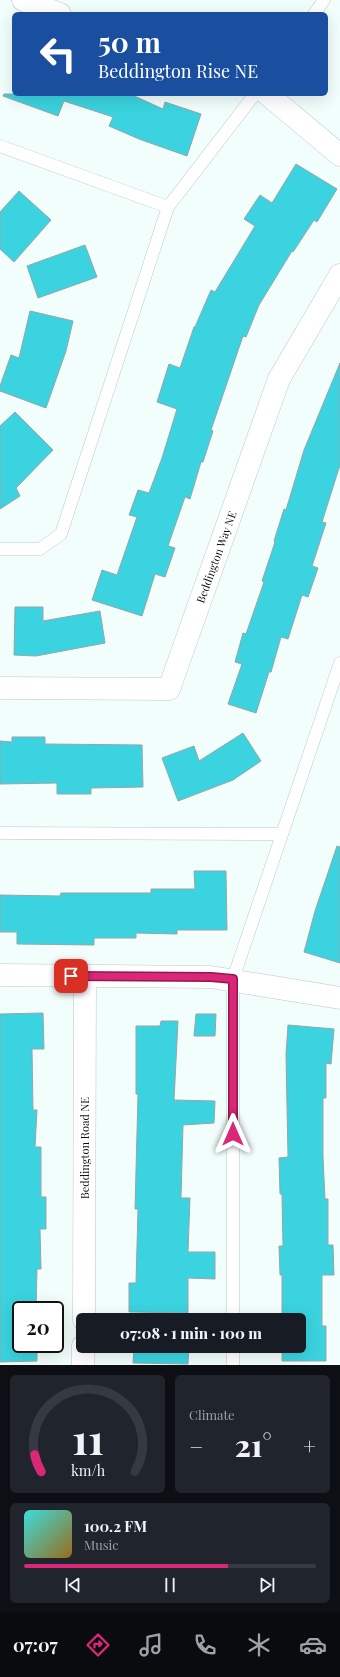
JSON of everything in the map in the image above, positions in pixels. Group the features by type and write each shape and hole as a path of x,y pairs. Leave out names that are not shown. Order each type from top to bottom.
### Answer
{"street":[{"path":"23,0 55,12"},
{"path":"269,96 340,155"},
{"name":"Beddington Way NE","path":"0,688 169,689 279,379 340,275"},
{"path":"0,975 211,977 233,979 340,998"},
{"name":"Beddington Road NE","path":"84,1313 85,977"},
{"path":"83,1353 83,1365"}],"lane":[{"path":"315,12 324,0"},
{"path":"0,549 40,549 60,534 168,207 253,96"},
{"path":"0,146 168,207"},
{"path":"233,1313 233,979 340,663"},
{"path":"0,833 282,834"},
{"path":"233,1353 233,1365"}],"building":[{"path":"4,94 12,94 12,96 134,96 163,109 165,102 201,114 187,156 139,139 109,126 113,117 64,101 58,116 3,96"},
{"path":"296,164 337,189 317,222 314,220 293,252 292,251 259,305 246,337 243,336 211,430 213,431 203,462 201,462 190,499 185,497 168,546 175,548 165,577 155,574 142,616 92,600 102,570 117,575 137,517 129,515 138,490 149,493 162,458 177,409 157,402 169,364 180,368 194,327 211,290 215,292 255,226 244,219 260,195 272,203"},
{"path":"19,191 51,220 14,262 0,249 0,212"},
{"path":"85,245 97,277 38,298 27,266"},
{"path":"30,311 73,321 66,351 46,408 0,391 0,386 11,355 19,358"},
{"path":"340,363 340,465 322,522 326,523 312,566 318,568 308,597 302,595 288,639 281,637 271,672 269,672 256,713 228,704 242,664 235,662 243,633 246,634 264,582 262,581 275,542 274,541 284,509 286,510 304,450"},
{"path":"15,412 53,450 16,488 20,496 0,509 0,426"},
{"path":"15,607 43,607 43,621 100,611 105,643 36,656 14,655"},
{"path":"243,733 261,761 233,780 178,801 162,758 194,746 199,761"},
{"path":"12,737 45,737 45,744 142,745 143,787 91,788 91,794 57,794 57,783 0,784 0,741 12,742"},
{"path":"337,846 340,847 340,963 304,952 315,911"},
{"path":"194,871 226,871 227,930 177,930 177,934 136,933 136,938 94,938 94,945 17,944 17,932 0,932 0,895 60,896 61,893 151,893 151,889 195,889"},
{"path":"43,1013 44,1049 32,1049 33,1110 37,1110 35,1147 41,1147 41,1197 46,1197 46,1229 40,1229 41,1269 37,1269 36,1301 12,1301 12,1353 37,1353 37,1361 0,1362 0,1014"},
{"path":"196,1014 216,1014 215,1036 194,1036"},
{"path":"161,1021 178,1021 174,1100 215,1101 214,1123 183,1125 181,1198 190,1198 188,1252 215,1252 215,1279 188,1278 188,1313 129,1312 129,1283 136,1283 138,1209 135,1209 138,1094 136,1094 136,1026 160,1026"},
{"path":"288,1025 334,1029 331,1064 326,1063 326,1098 323,1098 325,1199 328,1199 328,1245 333,1245 334,1275 322,1275 322,1326 326,1326 326,1361 282,1361 282,1353 306,1353 306,1313 282,1313 282,1275 280,1275 279,1246 283,1246 282,1194 280,1194 279,1158 288,1157 286,1055"},
{"path":"134,1353 189,1353 188,1364 133,1363"}],"route":[{"path":"71,976 211,977 233,979 233,1134"}]}
